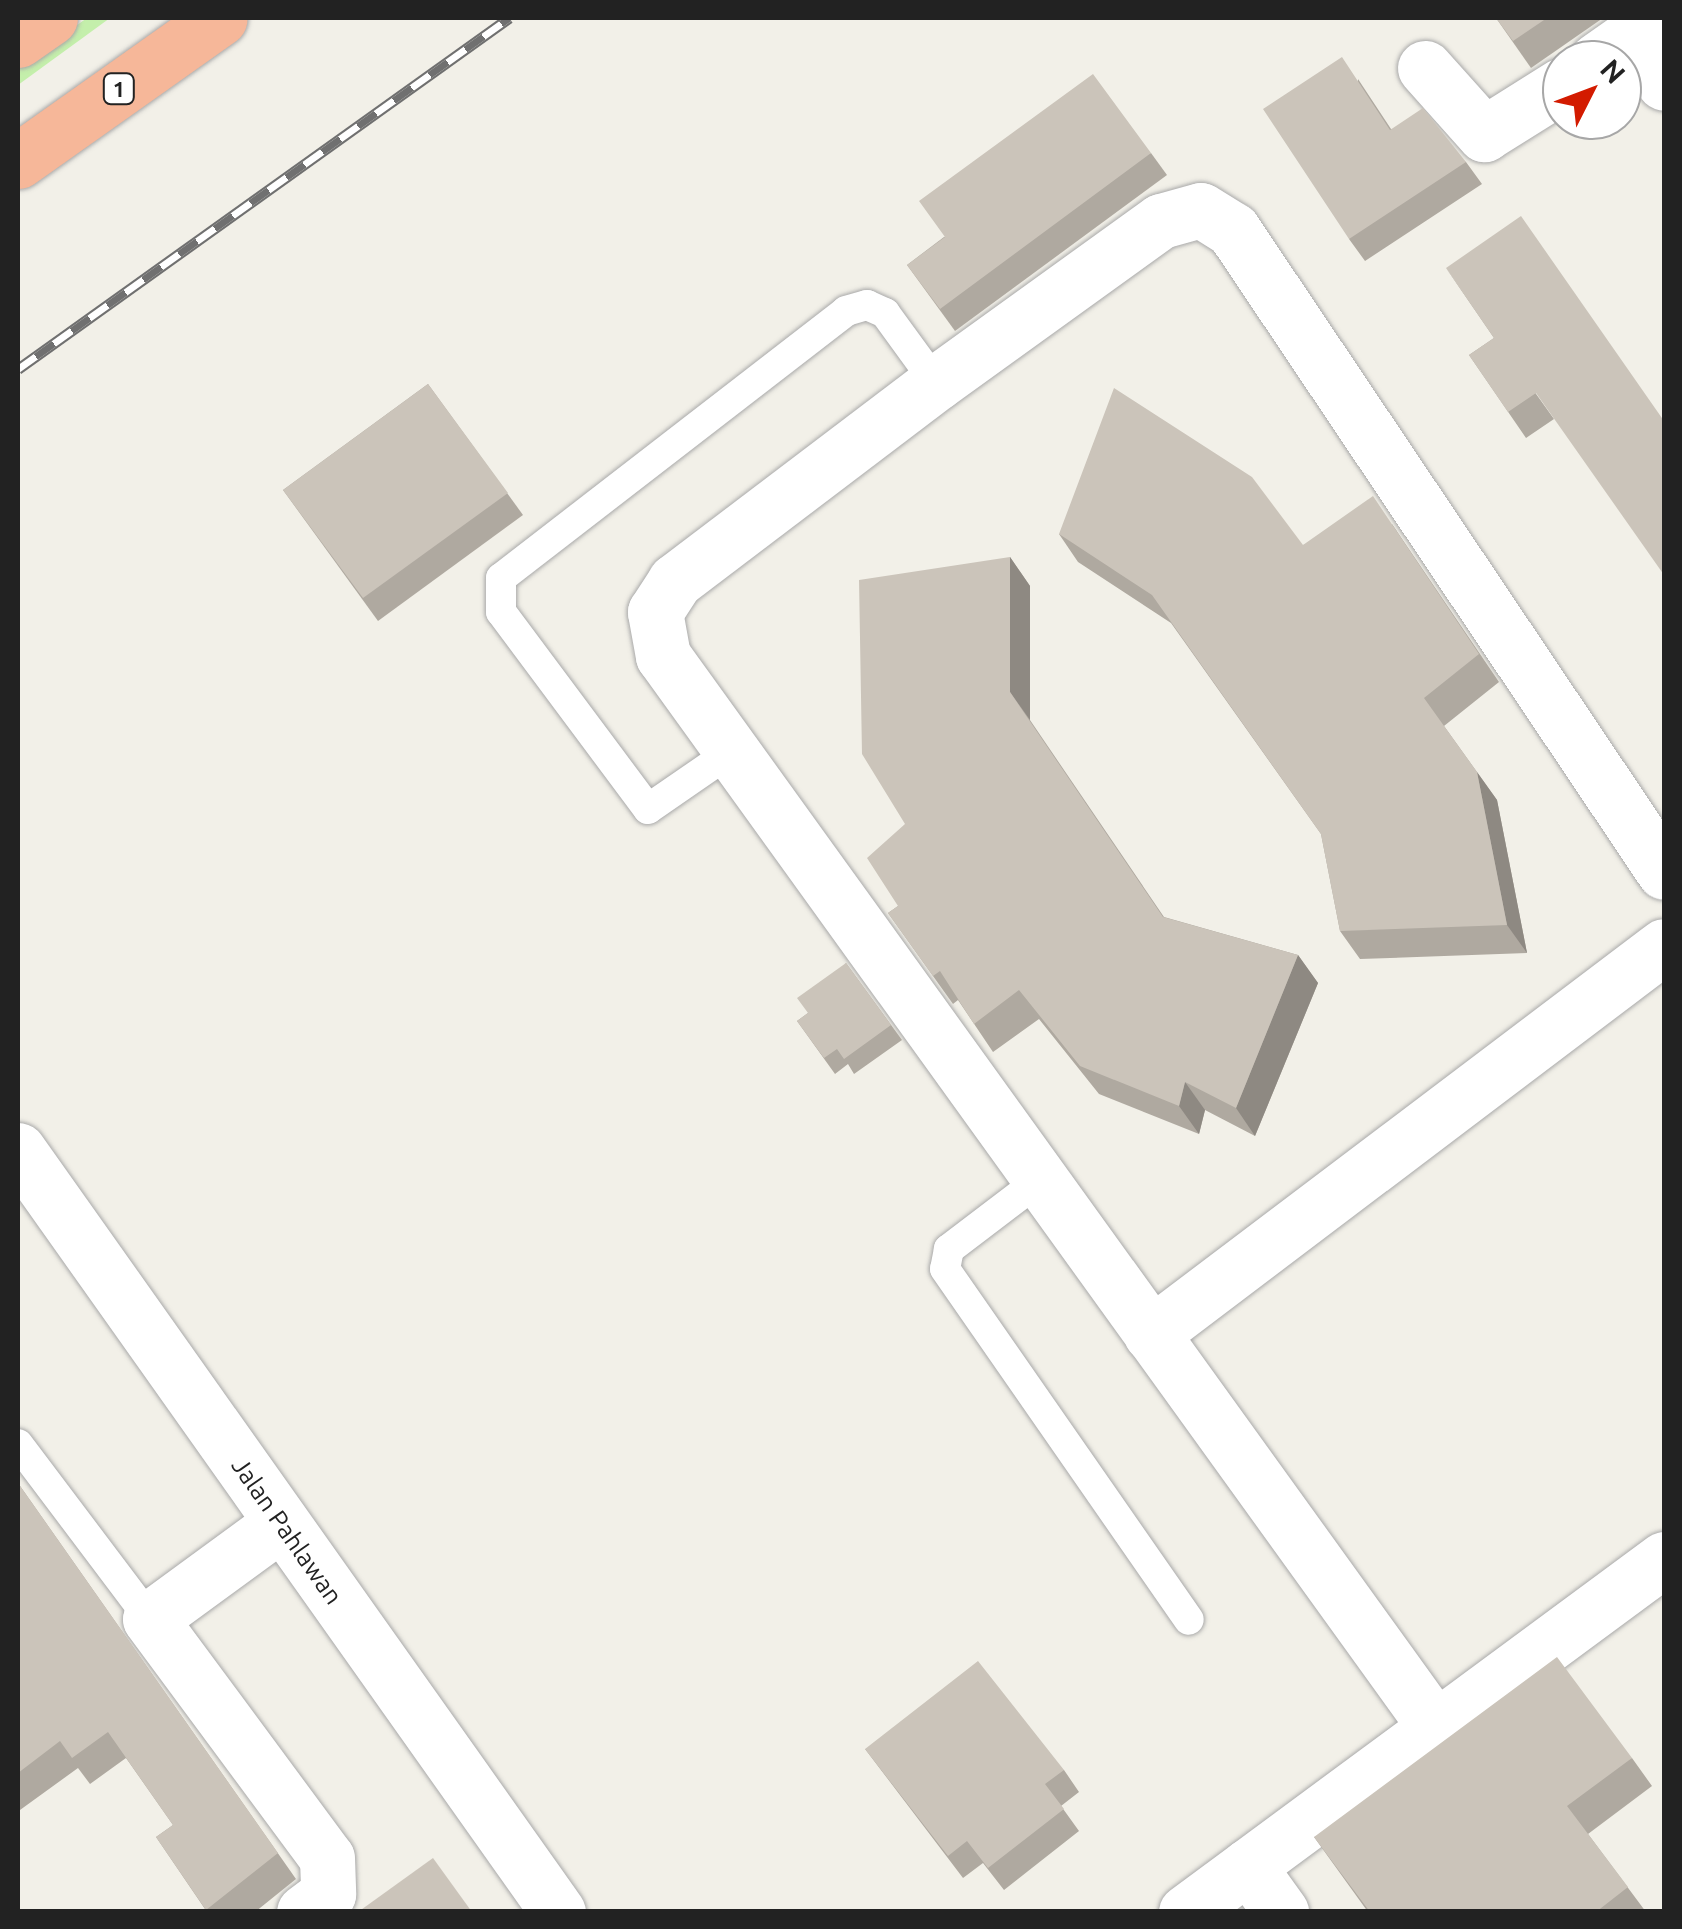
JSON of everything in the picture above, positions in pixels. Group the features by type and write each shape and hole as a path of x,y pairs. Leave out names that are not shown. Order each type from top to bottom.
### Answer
{"highway":[{"path":"18,40 50,18"},
{"name":"1","path":"18,161 220,18"}],"street":[{"path":"1628,38 1664,83"},
{"path":"1425,68 1484,134 1542,97"},
{"path":"1436,1728 657,642 662,594 936,383 1174,213 1200,210 1224,221 1664,872"},
{"path":"1152,1334 1664,946"},
{"name":"Jalan Pahlawan","path":"18,1150 558,1912"},
{"path":"281,1523 150,1618 327,1858 328,1894 304,1912"},
{"path":"1186,1912 1664,1559"},
{"path":"1248,1866 1281,1912"}],"lane":[{"path":"732,751 648,809 502,612 501,578 846,311 867,304 885,313 936,383"},
{"path":"1040,1179 949,1249 945,1268 1189,1620"},
{"path":"18,1444 150,1618"}],"green space":[{"path":"87,18 110,18 18,85 18,67"}],"building":[{"path":"1496,18 1547,18 1513,41"},
{"path":"1342,57 1390,130 1423,108 1466,162 1349,239 1263,109"},
{"path":"1093,74 1151,153 940,309 907,265 945,237 919,201"},
{"path":"1521,216 1664,421 1664,575 1536,393 1508,412 1469,355 1494,338 1446,268"},
{"path":"428,384 508,493 363,598 283,490"},
{"path":"1114,388 1252,477 1303,545 1373,496 1479,654 1424,698 1477,772 1507,925 1340,931 1321,834 1152,595 1059,534"},
{"path":"1010,557 1010,692 1163,917 1298,955 1236,1108 1185,1082 1179,1106 1080,1066 1019,990 974,1024 940,971 933,976 888,913 898,906 867,858 905,824 862,754 859,580"},
{"path":"846,963 891,1025 844,1059 837,1049 824,1058 797,1021 808,1013 797,998"},
{"path":"18,1483 278,1853 206,1910 156,1837 173,1825 108,1732 72,1758 60,1741 18,1773"},
{"path":"1557,1657 1632,1758 1567,1806 1628,1887 1596,1912 1370,1912 1314,1837"},
{"path":"978,1661 1064,1770 1045,1784 1064,1809 988,1868 967,1841 948,1856 865,1749"},
{"path":"433,1858 472,1912 358,1912"}],"railway":[{"path":"18,369 509,18"}]}
